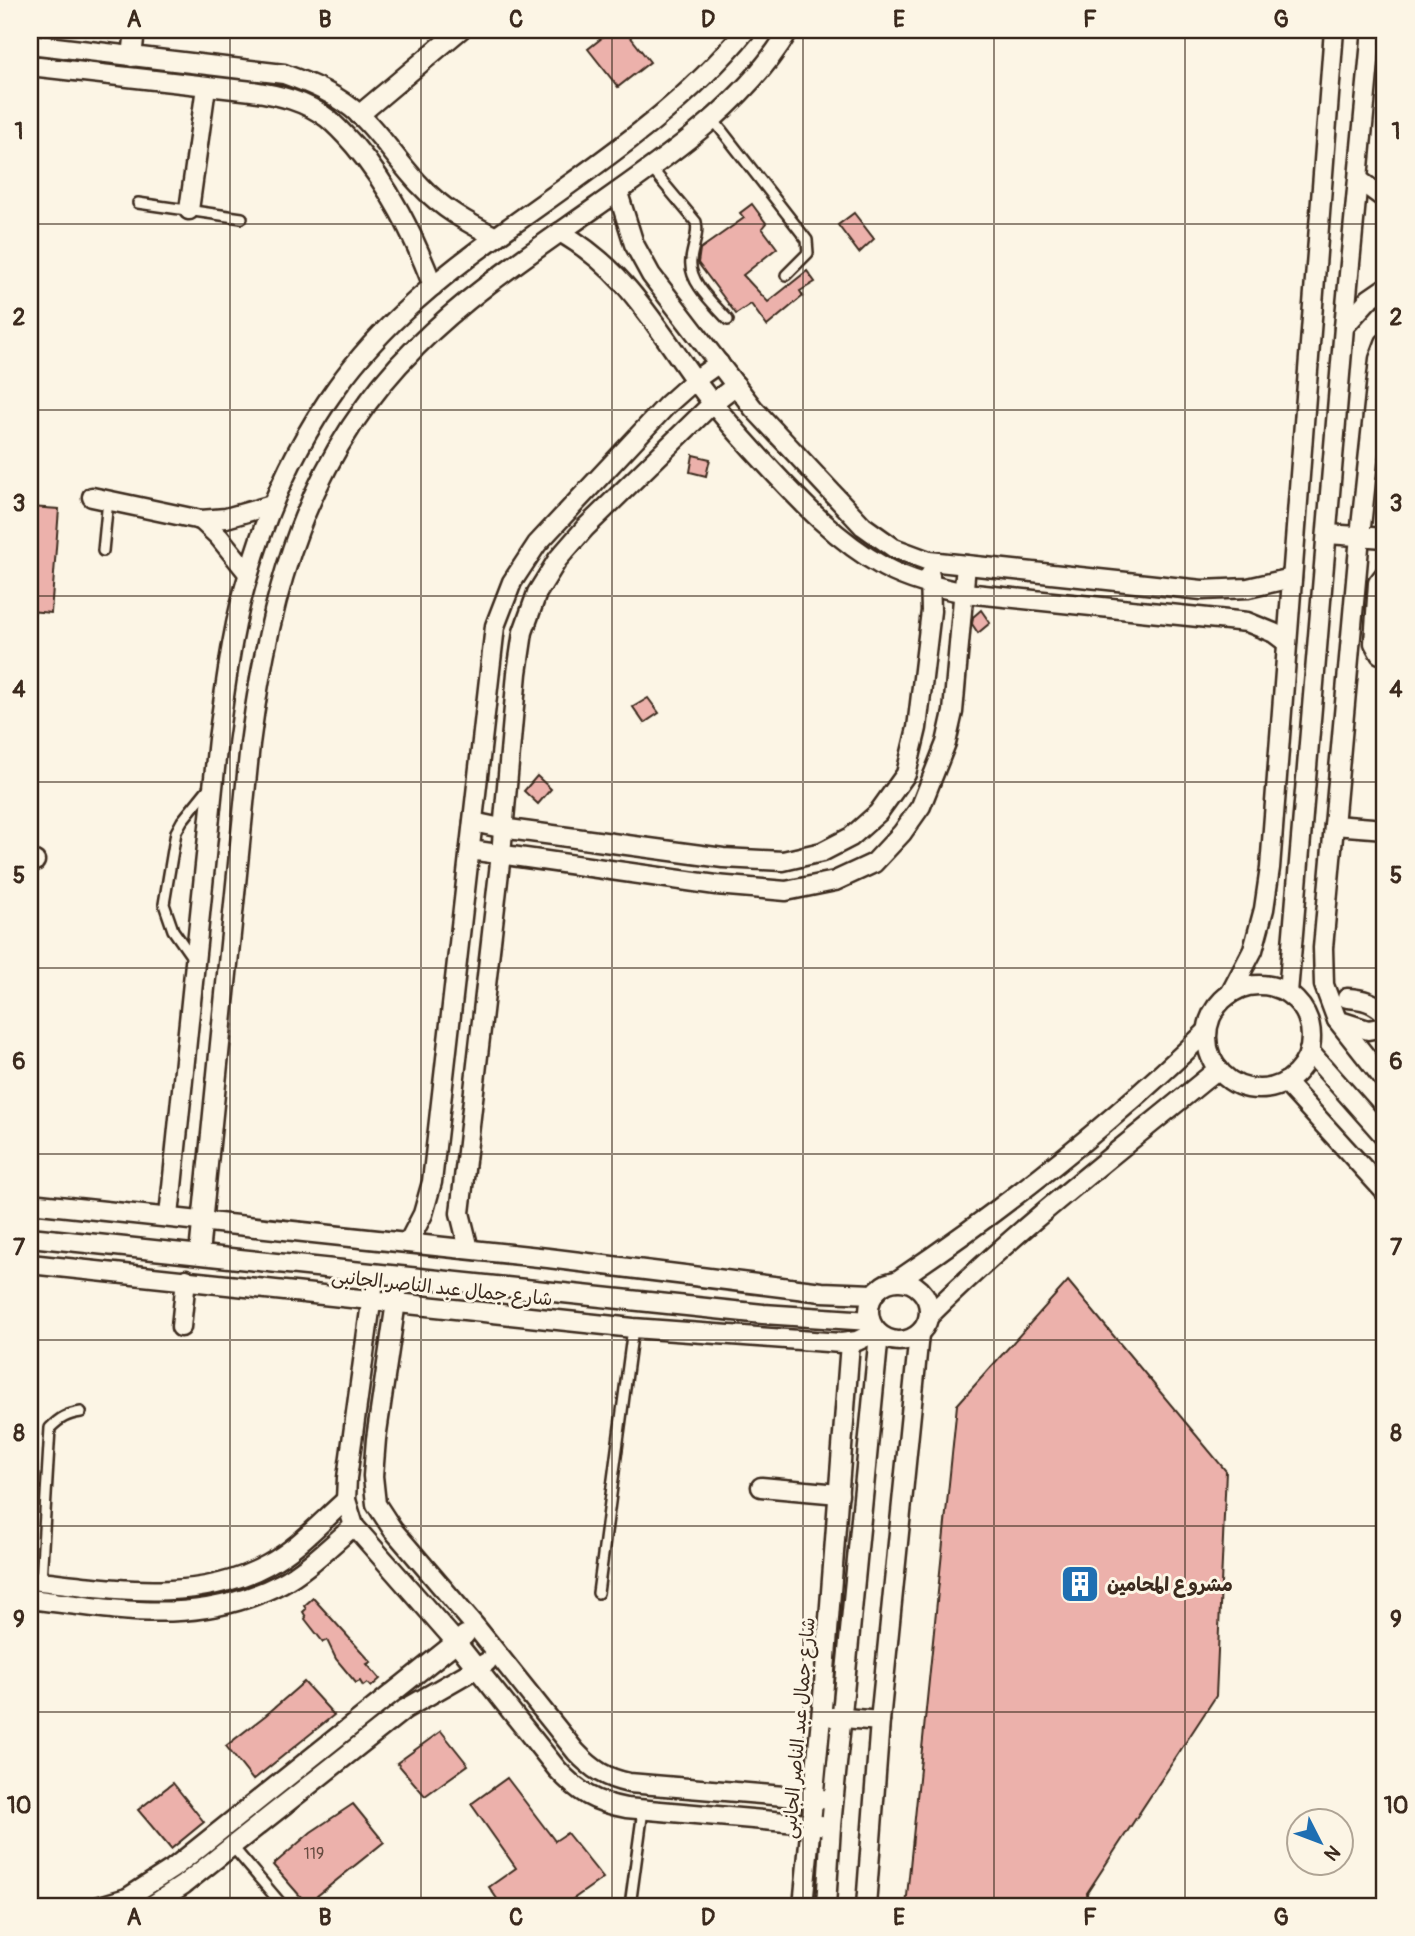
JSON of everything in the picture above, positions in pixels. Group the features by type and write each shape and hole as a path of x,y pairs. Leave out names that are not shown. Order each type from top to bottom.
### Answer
{"street":[{"path":"132,57 135,30"},
{"path":"359,115 460,30"},
{"path":"169,1216 218,739 229,666 248,573 272,505 295,453 337,387 389,328 433,286 648,126 700,81 746,30"},
{"path":"199,1254 259,671 270,619 300,525 325,470 364,407 415,348 476,294 618,193 712,118 776,53 789,30"},
{"path":"1230,994 1253,950 1264,909 1270,868 1334,30"},
{"path":"1288,993 1372,30"},
{"path":"433,286 409,229 382,180 342,132 327,118 304,104 279,95 31,66 32,45 284,74 313,84 359,115 421,187 469,223 496,237"},
{"path":"189,210 206,87"},
{"path":"1359,180 1385,199"},
{"path":"618,193 627,228 642,260 661,289 753,408 863,526 894,548 929,561 1202,590 1248,588 1292,578"},
{"path":"561,232 594,254 623,281 713,403 782,482 848,545 886,568 930,586 965,593 1232,620 1260,626 1286,642"},
{"path":"1344,327 1369,299 1385,288"},
{"path":"1385,344 1379,359 1360,536 1322,948 1324,985 1336,1020 1385,1081"},
{"path":"408,1243 423,1214 432,1182 495,626 512,582 537,544 667,405 719,363"},
{"path":"469,1249 460,1213 501,854 501,828 516,673 523,632 537,593 558,559 585,528 713,403 736,385"},
{"path":"100,498 201,520 249,513 272,505"},
{"path":"201,520 219,537 248,573"},
{"path":"1328,534 1385,538"},
{"path":"473,822 723,858 783,861 822,852 851,837 878,813 906,774 917,728 931,611 929,561"},
{"path":"470,850 703,883 786,891 835,881 874,863 902,833 921,806 946,743 953,712 966,565"},
{"path":"1385,574 1378,583 1374,643 1380,654 1385,655"},
{"path":"218,739 250,744"},
{"path":"1334,825 1385,829"},
{"path":"1244,987 1274,987 1288,993 1300,1004 1308,1018 1311,1034 1304,1063 1285,1082 1272,1088 1250,1088 1229,1080 1211,1058 1208,1045 1211,1017 1219,1004 1244,987"},
{"path":"1347,998 1363,999 1385,1013"},
{"path":"1336,1020 1368,1030 1385,1027"},
{"path":"825,1906 875,1329 869,1303 873,1294 976,1227 1131,1103 1208,1031"},
{"path":"1309,1051 1385,1137"},
{"path":"929,1316 966,1279 1039,1216 1218,1069"},
{"path":"1285,1082 1385,1192"},
{"path":"30,1203 203,1219 822,1292 873,1294"},
{"path":"30,1237 763,1314 875,1329 899,1342 919,1334 929,1316 929,1305 918,1287 898,1280"},
{"name":"شارع جمال عبد الناصر الجانبى","path":"30,1264 633,1328 850,1343 875,1329"},
{"path":"376,1274 347,1478 346,1500 354,1526 456,1642 575,1788 600,1803 643,1810 831,1826"},
{"path":"401,1277 376,1439 373,1476 376,1504 393,1530 476,1627 576,1752 591,1768 609,1779 629,1783 834,1800"},
{"path":"181,1327 186,1279"},
{"path":"866,1906 880,1721 919,1334"},
{"name":"شارع جمال عبد الناصر الجانبى","path":"803,1906 821,1716 850,1343"},
{"path":"761,1487 839,1494"},
{"path":"36,1581 149,1591 211,1586 240,1577 292,1549 346,1500"},
{"path":"30,1600 145,1613 187,1612 220,1605 252,1596 283,1582 354,1526"},
{"path":"100,1906 127,1898 172,1869 476,1627"},
{"path":"151,1906 183,1885 405,1709 499,1656"},
{"path":"821,1716 880,1721"}],"lane":[{"path":"712,118 807,240 808,253 786,275"},
{"path":"651,168 695,222 697,230 691,269 694,278 728,320"},
{"path":"138,203 243,218"},
{"path":"100,498 103,551"},
{"path":"195,961 173,930 164,904 176,832 214,780"},
{"path":"598,1593 633,1328"},
{"path":"36,1581 50,1428 58,1419 69,1413 81,1412"},
{"path":"630,1906 643,1810"},
{"path":"232,1846 283,1906"}],"building":[{"path":"612,30 625,30 650,62 618,87 588,49"},
{"path":"752,204 766,223 762,228 777,248 743,275 768,302 807,271 815,282 800,291 803,296 767,326 751,304 736,314 698,263 700,249 744,218 740,213"},
{"path":"854,213 874,239 859,253 838,225"},
{"path":"693,455 710,459 706,476 690,472"},
{"path":"30,507 59,509 51,613 30,611"},
{"path":"981,610 990,623 978,633 972,624 973,617"},
{"path":"648,698 659,713 644,723 633,707"},
{"path":"537,776 551,789 538,804 524,791"},
{"name":"مشروع المحامين","path":"1068,1281 1226,1471 1216,1696 1087,1893 1088,1906 906,1906 957,1405"},
{"path":"313,1598 371,1662 367,1664 380,1679 371,1687 367,1683 363,1686 360,1681 356,1683 336,1659 327,1640 323,1642 305,1619 304,1606"},
{"path":"304,1682 334,1715 253,1780 226,1746"},
{"path":"441,1731 468,1765 425,1796 397,1763"},
{"path":"507,1778 555,1841 567,1833 603,1878 563,1906 502,1906 489,1887 516,1868 471,1804"},
{"path":"173,1783 204,1822 171,1849 138,1810"},
{"path":"353,1804 384,1842 307,1904 273,1865 311,1832"}],"place":[{"name":"مشروع المحامين","path":"1080,1584"}]}
